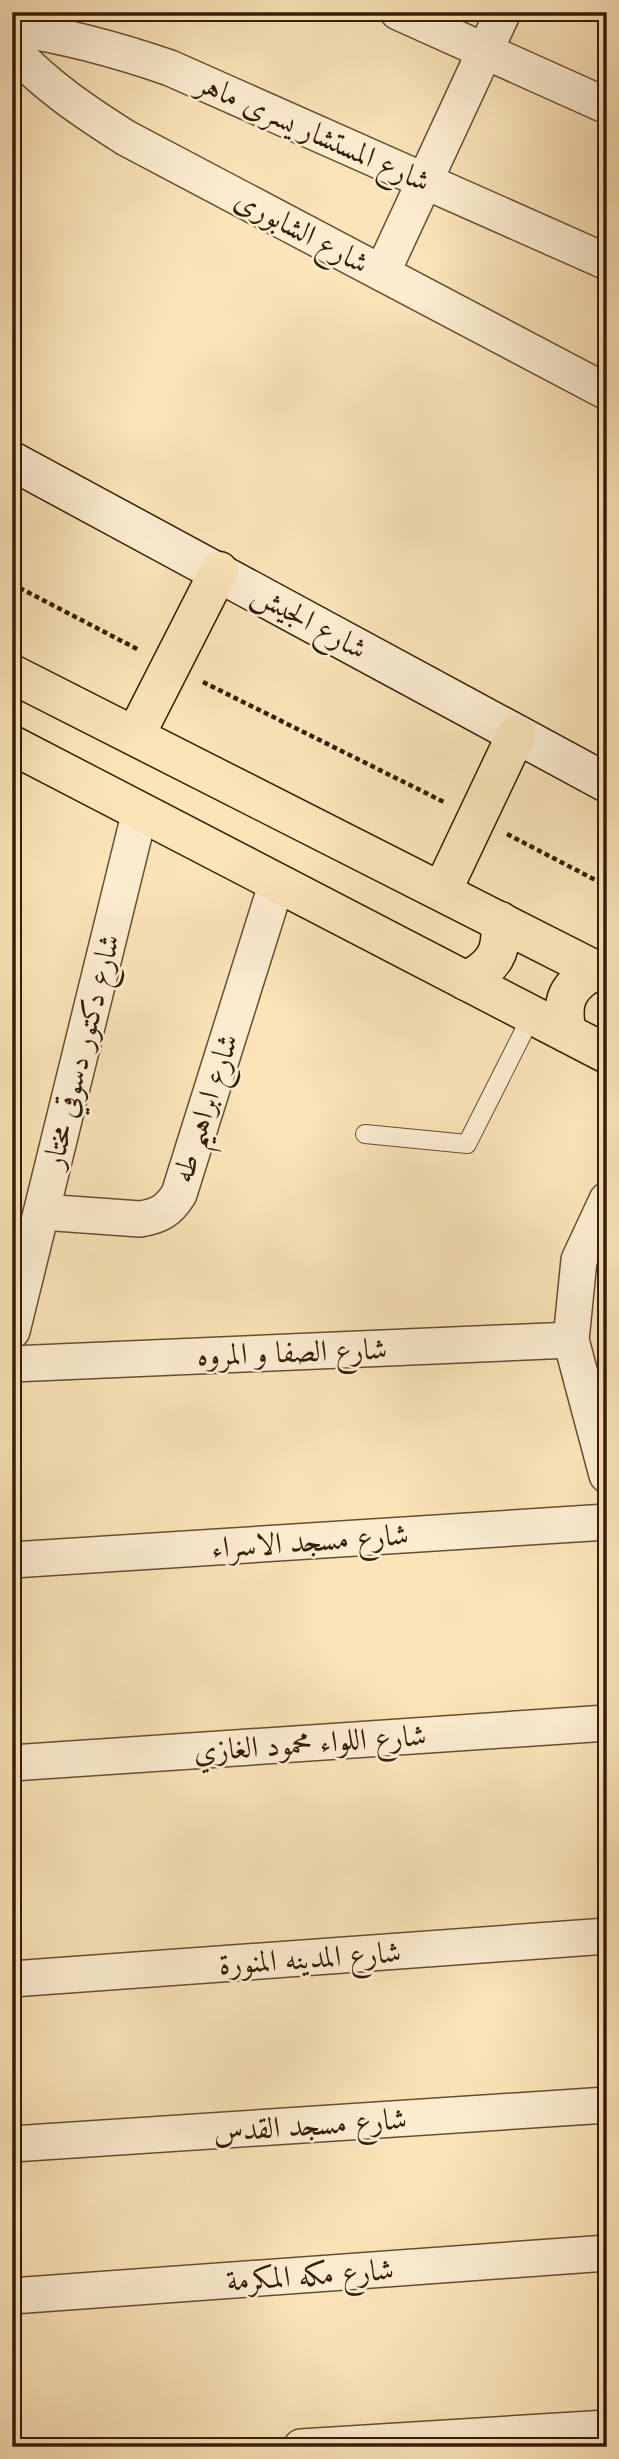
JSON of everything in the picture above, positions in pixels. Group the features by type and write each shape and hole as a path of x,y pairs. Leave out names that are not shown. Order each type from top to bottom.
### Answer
{"main road":[{"path":"135,736 219,571"},
{"path":"12,674 601,973"},
{"path":"442,891 516,735"},
{"path":"12,745 607,1054"},
{"path":"466,981 483,972 496,958 502,940 500,921"},
{"path":"567,1033 563,1014 567,995 579,979 601,973"}],"street":[{"path":"398,12 607,106"},
{"path":"382,273 503,12"},
{"name":"شارع المستشار يسرى ماهر","path":"12,28 112,48 170,68 607,261"},
{"name":"شارع الشابورى","path":"12,49 30,69 76,107 127,138 607,392"},
{"name":"شارع الجيش","path":"12,461 607,783"},
{"name":"شارع دكتور دسوقي مختار","path":"12,1331 141,811"},
{"name":"شارع ابراهيم طه","path":"42,1212 140,1219 156,1216 170,1208 179,1194 277,882"},
{"path":"607,1200 579,1260 571,1340 607,1475"},
{"name":"شارع الصفا و المروه","path":"12,1364 571,1340"},
{"name":"شارع مسجد الاسراء","path":"12,1560 607,1522"},
{"name":"شارع اللواء محمود الغازي","path":"12,1763 607,1723"},
{"name":"شارع المدينه المنورة","path":"12,1979 607,1936"},
{"name":"شارع مسجد القدس","path":"12,2144 607,2105"},
{"name":"شارع مكه المكرمة","path":"12,2296 607,2253"},
{"path":"301,2447 607,2428"}],"lane":[{"path":"365,1134 467,1144 532,1015"}],"path":[{"path":"12,584 607,886"}]}
